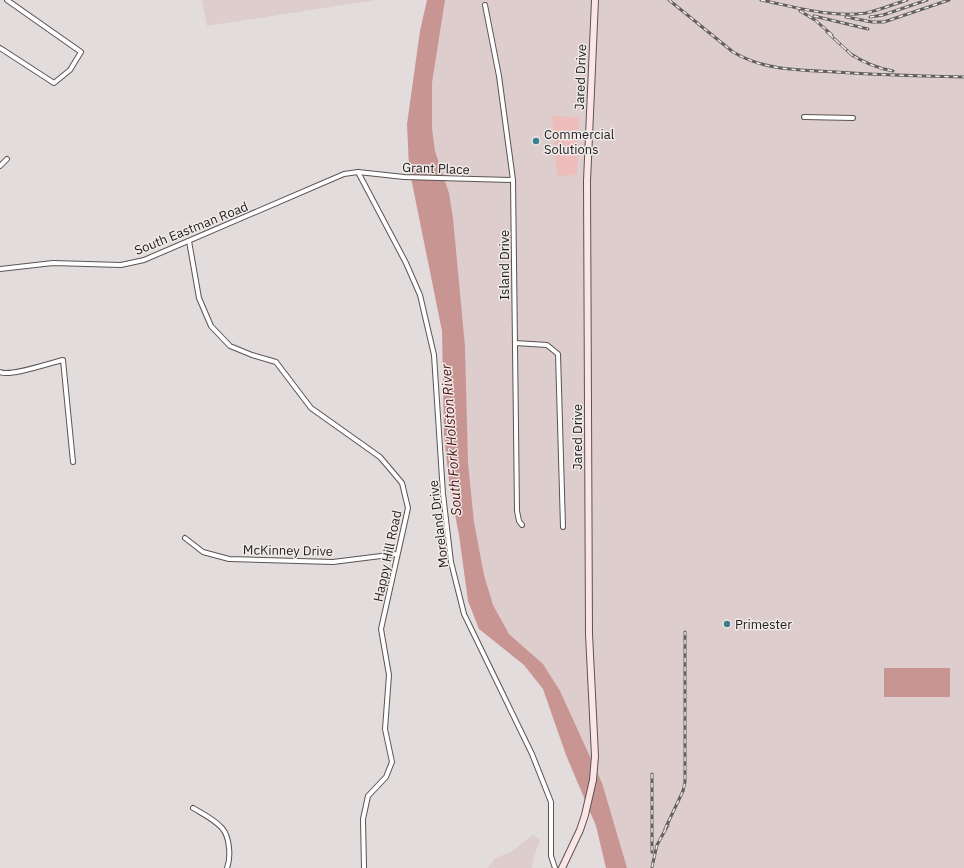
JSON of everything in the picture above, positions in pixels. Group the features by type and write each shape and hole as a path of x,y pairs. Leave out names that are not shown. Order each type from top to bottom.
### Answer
{"main road":[{"name":"Jared Drive","path":"562,868 580,830 590,799 595,756 589,634 587,181 595,0"}],"street":[{"path":"0,48 54,83 70,70 81,52 7,0"},
{"name":"Island Drive","path":"485,5 499,76 513,180 517,511 519,521 522,525"},
{"path":"804,117 853,118"},
{"path":"0,166 7,159"},
{"name":"Grant Place","path":"358,172 410,177 513,180"},
{"name":"South Eastman Road","path":"0,269 53,263 121,265 144,260 344,174 358,172"},
{"name":"Moreland Drive","path":"358,172 406,263 420,295 434,355 443,494 451,562 464,614 532,754 552,802 551,856 555,868"},
{"name":"Happy Hill Road","path":"189,241 199,298 211,326 230,346 252,355 276,362 311,408 380,457 402,483 408,508 381,629 389,676 385,729 392,762 386,777 368,796 363,819 364,868"},
{"path":"514,343 547,345 558,354 563,527"},
{"path":"0,372 4,374 63,360 73,462"},
{"name":"McKinney Drive","path":"185,538 203,552 229,559 333,562 397,554"},
{"path":"193,808 210,818 223,829 229,847 228,864 226,868"}],"shaded area":[{"path":"202,0 375,0 207,26"},
{"path":"445,0 964,0 964,868 626,868 530,652 509,634 493,605 484,575 474,522 468,462 465,346 453,218 449,193 435,151 432,128 432,83"},
{"path":"552,116 579,117 577,175 557,176"},
{"path":"533,835 540,840 533,859 532,868 488,868 495,858 511,852"}],"water":[{"name":"South Fork Holston River","path":"427,0 445,0 432,83 432,128 435,151 449,193 453,218 465,346 468,462 474,522 484,575 493,605 509,634 543,664 560,691 602,783 627,868 606,868 596,826 566,755 543,689 524,665 479,629 468,601 459,535 450,489 444,435 442,331 409,168 407,124 420,31"},
{"path":"884,668 950,668 950,697 884,697"}],"railway":[{"path":"669,0 733,52 758,63 796,70 884,75 964,77"},
{"path":"761,0 813,11 840,14 871,12 907,0"},
{"path":"870,17 883,15 927,0"},
{"path":"846,17 872,22 884,22 949,0"},
{"path":"800,11 815,20 832,35"},
{"path":"814,16 868,29"},
{"path":"853,56 827,32 851,54 861,60 871,65 893,71"},
{"path":"665,829 683,791 685,782 685,632"},
{"path":"652,774 652,852"},
{"path":"652,867 657,845 668,825"}],"place":[{"name":"Commercial Solutions","path":"536,141"},
{"name":"Primester","path":"727,624"}]}
